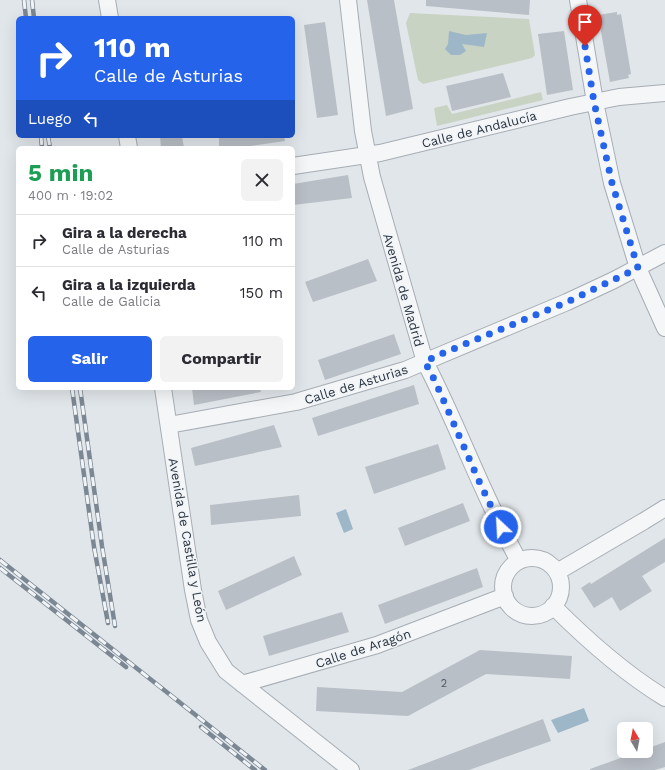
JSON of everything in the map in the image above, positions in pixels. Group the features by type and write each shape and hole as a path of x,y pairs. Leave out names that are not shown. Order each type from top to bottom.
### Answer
{"street":[{"path":"107,0 110,16"},
{"name":"Avenida de Madrid","path":"348,0 355,70 367,156 425,362 506,539 519,561"},
{"path":"578,0 594,102 612,183 638,268 665,328"},
{"name":"Calle de Andalucía","path":"295,166 367,156 619,97 665,93"},
{"name":"Calle de Asturias","path":"169,424 296,402 405,370 567,302 638,268 665,253"},
{"name":"Avenida de Castilla y León","path":"163,390 199,620 208,642 226,671 351,770"},
{"path":"557,572 665,508"},
{"path":"527,558 545,560 557,572 561,581 561,590 558,599 553,606 542,614 524,614 515,609 505,596 504,588 506,576 509,570 519,561 527,558"},
{"name":"Calle de Aragón","path":"242,684 377,645 483,606 505,596"},
{"path":"553,606 602,652 650,689 665,698"}],"green space":[{"path":"410,13 529,19 535,55 532,58 423,84 418,80 406,23"},
{"path":"541,92 543,100 437,126 434,108 447,105 452,114"}],"water":[{"path":"449,31 466,35 487,33 484,47 462,44 466,51 460,55 451,55 445,49 448,44"},
{"path":"346,509 353,529 344,533 336,513"},
{"path":"584,708 589,721 558,733 551,720"}],"building":[{"path":"367,0 394,0 413,109 386,116"},
{"path":"426,0 530,0 529,15 426,6"},
{"path":"617,12 617,15 621,14 631,74 628,75 629,78 610,82 598,15"},
{"path":"325,22 338,115 317,118 304,25"},
{"path":"564,31 573,90 547,95 538,34"},
{"path":"503,73 511,97 452,111 446,86"},
{"path":"160,138 182,138 184,146 161,146"},
{"path":"219,138 284,138 285,141 251,146 219,146"},
{"path":"348,175 352,198 295,205 295,184"},
{"path":"368,259 377,281 313,302 305,282"},
{"path":"394,334 401,354 325,380 318,360"},
{"path":"414,385 419,404 318,436 312,418"},
{"path":"192,390 260,390 261,392 194,405"},
{"path":"274,425 282,447 195,466 191,448"},
{"path":"438,444 446,469 374,494 365,467"},
{"path":"299,495 301,516 211,525 210,505"},
{"path":"463,503 470,521 405,546 398,528"},
{"path":"665,538 665,562 642,576 652,591 620,611 612,597 594,608 581,588 590,582 591,584"},
{"path":"294,556 302,575 226,610 218,591"},
{"path":"477,568 483,587 385,624 378,605"},
{"path":"342,612 349,632 269,656 263,636"},
{"path":"480,650 572,656 570,679 486,674 408,716 316,711 317,687 402,692"},
{"path":"543,719 551,741 469,770 408,770"},
{"path":"665,742 665,767 655,770 590,770 621,758 653,758 653,746"}],"railway":[{"path":"24,0 26,16"},
{"path":"32,0 34,16"},
{"path":"41,138 42,146"},
{"path":"48,138 50,146"},
{"path":"72,390 94,547 108,623"},
{"path":"80,390 102,546 115,626"},
{"path":"0,560 265,770"},
{"path":"0,568 126,667"},
{"path":"201,727 255,770"}],"route":[{"path":"501,527 425,362 436,356 567,302 638,268 612,183 594,102 585,46"}]}
